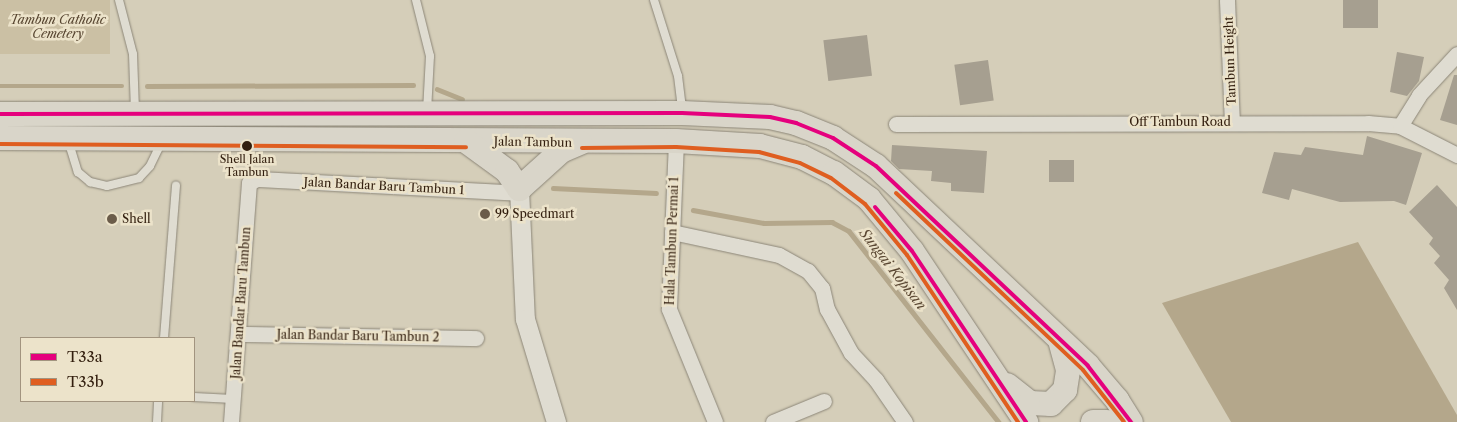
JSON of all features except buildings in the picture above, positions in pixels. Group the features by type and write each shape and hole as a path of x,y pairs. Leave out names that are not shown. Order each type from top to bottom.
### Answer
{"main road":[{"path":"0,114 426,115 682,113 770,117 832,138 876,166 1106,386 1131,422"},
{"name":"Jalan Tambun","path":"0,138 676,141 760,146 802,157 834,173 869,200 912,251 1026,422"},
{"path":"466,141 507,172 520,191 561,151 582,142"},
{"path":"993,374 1030,403 1051,404 1066,390 1068,370 1060,341"},
{"path":"1093,422 1107,422"}],"street":[{"name":"Tambun Height","path":"1227,0 1232,122"},
{"path":"1400,126 1419,95 1457,54"},
{"name":"Off Tambun Road","path":"896,124 1368,123 1400,126 1457,155"},
{"name":"Hala Tambun Permai 1","path":"676,141 669,309 715,422"},
{"name":"Jalan Bandar Baru Tambun 1","path":"249,183 258,179 520,191"},
{"name":"Jalan Bandar Baru Tambun","path":"232,422 240,334 249,183"},
{"path":"520,191 525,319 556,422"},
{"path":"672,232 779,255 808,271 822,288 827,308 851,353 876,380 905,422"},
{"name":"Jalan Bandar Baru Tambun 2","path":"240,334 476,338"},
{"path":"773,422 824,401"}],"lane":[{"path":"119,0 133,54 135,115"},
{"path":"416,0 430,56 426,115"},
{"path":"654,0 678,76 682,113"},
{"path":"68,138 78,172 90,182 106,186 124,184 139,178 150,166 163,139"},
{"path":"164,337 176,185"},
{"path":"195,397 233,399"},
{"path":"157,422 158,402"}],"green space":[{"name":"Tambun Catholic Cemetery","path":"0,0 110,0 110,54 0,54"}],"shaded area":[{"path":"1358,242 1457,415 1457,422 1231,422 1162,303"}],"waterway":[{"path":"147,86 413,85"},
{"path":"0,86 122,86"},
{"path":"437,89 462,99"},
{"path":"553,188 656,193"},
{"name":"Sungai Kopisan","path":"693,210 764,223 832,222 849,231 999,422"}],"transit line":[{"name":"T33a","path":"0,114 682,113 770,117 796,123 833,138 876,166 1088,366 1131,422"},
{"name":"T33b","path":"0,144 466,147"},
{"name":"T33b","path":"582,148 676,147 759,152 800,163 831,178 865,204 907,255 1018,422"},
{"name":"T33b","path":"896,193 1083,370 1124,422"},
{"name":"T33a","path":"875,207 912,251 1026,422"}],"place":[{"name":"Shell Jalan Tambun","path":"247,146"},
{"name":"99 Speedmart","path":"485,214"},
{"name":"Shell","path":"112,219"}]}
